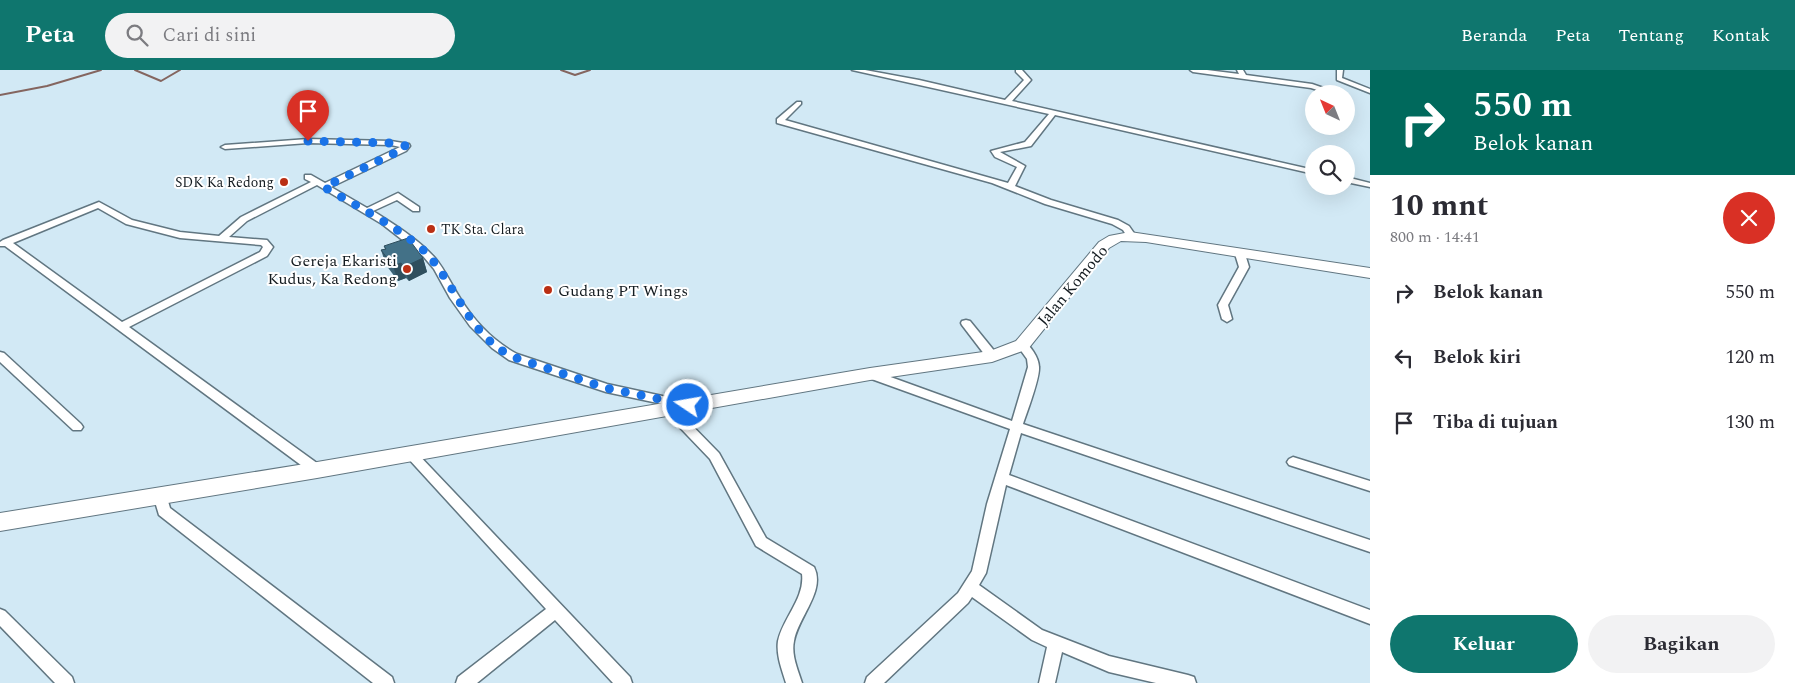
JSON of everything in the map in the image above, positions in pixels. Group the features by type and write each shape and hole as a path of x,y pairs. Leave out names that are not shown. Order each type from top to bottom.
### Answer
{"highway":[{"name":"Jalan Komodo","path":"1022,345 1104,245 1114,238 1131,236 1370,273"},
{"path":"0,522 317,470 870,374 992,356 1022,345"}],"street":[{"path":"855,70 919,82 1305,170"},
{"path":"1007,102 1028,79 1019,70"},
{"path":"1193,70 1305,85"},
{"path":"1240,70 1244,77"},
{"path":"1340,70 1339,79 1344,85"},
{"path":"1355,92 1370,91"},
{"path":"799,103 780,121 1010,187 1048,202 1115,222 1124,226 1131,236"},
{"path":"1010,187 1022,166 998,155 995,151 1028,144 1053,113"},
{"path":"223,238 237,224 316,182 403,149 406,146 391,143 308,141 225,147"},
{"path":"1355,181 1370,185"},
{"path":"316,182 410,240 428,255 456,299 498,350 513,357 606,388 688,405"},
{"path":"365,212 398,196 416,209"},
{"path":"3,244 99,205 129,222 180,234 264,242 268,247 264,254 121,327"},
{"path":"3,244 121,327 317,470"},
{"path":"1227,319 1223,306 1244,267 1240,254"},
{"path":"966,323 992,356"},
{"path":"873,683 971,588 979,573 1002,478 1034,367 1032,358 1022,345"},
{"path":"0,356 77,427"},
{"path":"870,374 1017,427 1370,546"},
{"path":"669,409 715,456 761,542 809,572 809,583 786,640 787,661 794,683"},
{"path":"410,453 624,683"},
{"path":"1293,462 1370,486"},
{"path":"1002,478 1370,617"},
{"path":"160,495 164,511 386,683"},
{"path":"971,588 1030,631 1056,643 1109,664 1188,683"},
{"path":"464,683 556,610"},
{"path":"0,616 66,683"},
{"path":"1048,683 1056,643"}],"building":[{"path":"408,238 423,258 404,267 401,263 393,266 381,250 386,249 384,246"}],"waterway":[{"path":"0,95 47,86 101,70"},
{"path":"135,70 161,81 180,70"},
{"path":"561,70 575,75 590,70"}],"place":[{"name":"SDK Ka Redong","path":"284,182"},
{"name":"TK Sta. Clara","path":"431,229"},
{"name":"Gereja Ekaristi Kudus, Ka Redong","path":"407,269"},
{"name":"Gudang PT Wings","path":"548,290"}],"route":[{"path":"308,141 391,143 406,146 324,187 410,240 428,255 456,299 498,350 513,357 606,388 688,405"}]}
